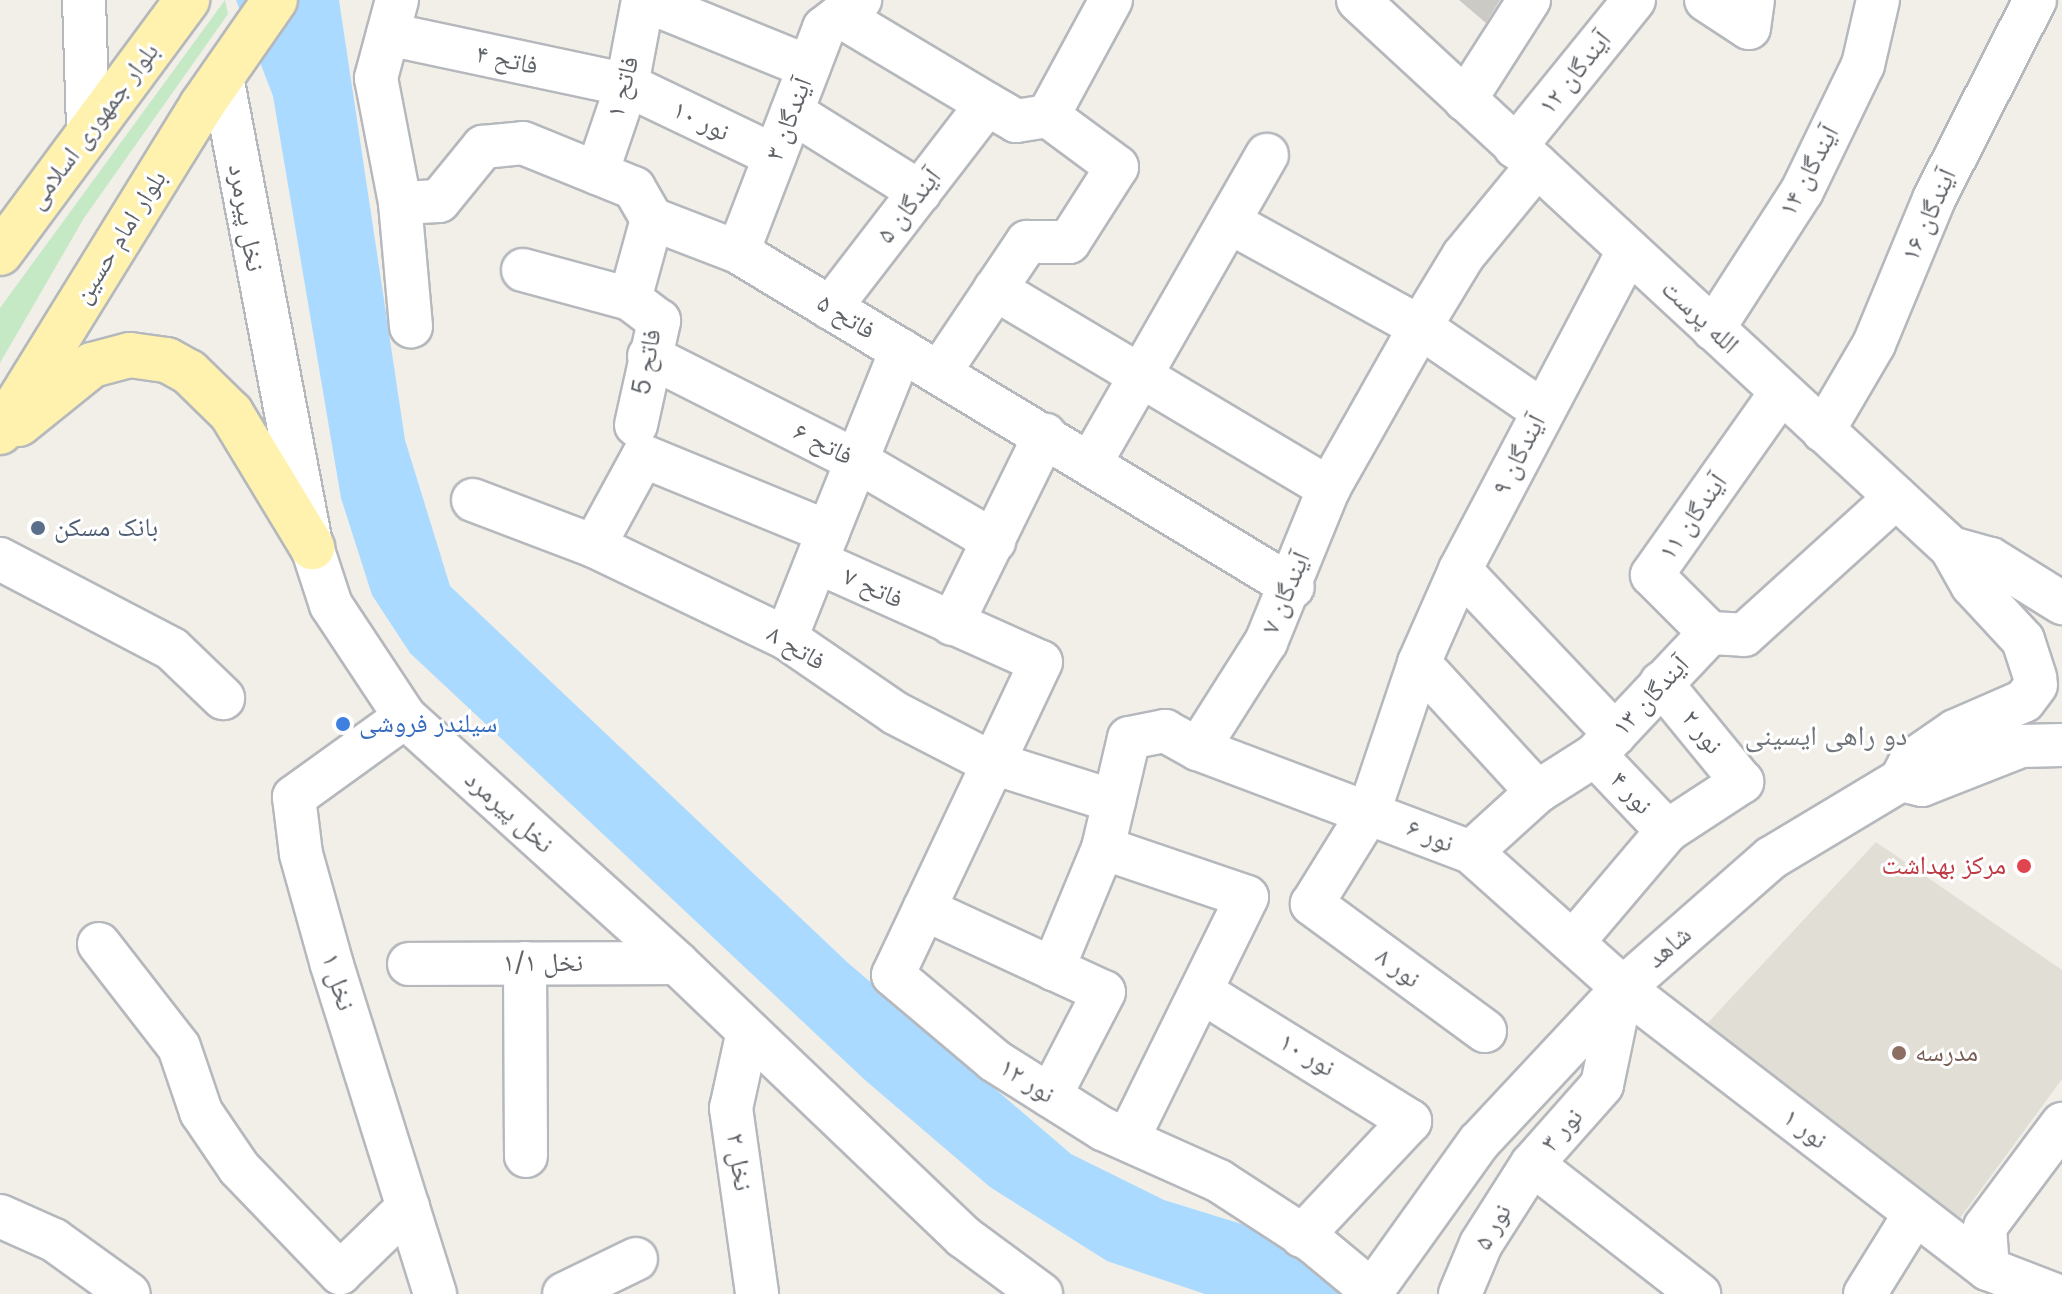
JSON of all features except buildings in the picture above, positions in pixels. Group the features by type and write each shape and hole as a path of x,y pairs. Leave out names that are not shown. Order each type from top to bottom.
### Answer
{"main road":[{"name":"بلوار جمهوری اسلامی","path":"0,253 187,0"},
{"path":"233,61 275,0"},
{"name":"بلوار امام حسین","path":"0,432 233,61"},
{"path":"0,442 92,365 130,355 167,360 189,372 231,413 312,547"}],"street":[{"path":"84,0 88,130"},
{"path":"643,0 809,67"},
{"name":"فاتح ۱","path":"597,173 627,85 643,0"},
{"path":"1048,116 1111,0"},
{"name":"الله پرست","path":"1358,0 1951,548 1991,559 2062,603"},
{"path":"1465,100 1529,0"},
{"name":"آیندگان ۱۲","path":"1526,156 1634,0"},
{"path":"1706,0 1749,28 1753,0"},
{"name":"آیندگان ۱۴","path":"1713,329 1802,191 1863,65 1878,0"},
{"name":"آیندگان ۱۶","path":"1823,431 1874,344 1934,199 2035,0"},
{"path":"850,8 987,104 1016,121 1048,116 1117,167 1069,242 1027,242 939,373"},
{"name":"آیندگان ۳","path":"738,252 824,28 850,8"},
{"path":"392,17 376,78 400,203 411,327"},
{"name":"فاتح ۴","path":"392,17 627,85"},
{"name":"نخل پیرمرد","path":"233,61 312,547 331,605 405,717 677,963 964,1237 1041,1294"},
{"name":"نور ۱۰","path":"627,85 775,156"},
{"name":"آیندگان ۵","path":"830,308 987,104"},
{"path":"792,112 920,192"},
{"path":"400,203 439,201 483,147 523,143 634,188 652,219"},
{"path":"1091,462 1267,155"},
{"name":"آیندگان ۷","path":"1198,749 1293,587 1329,488 1420,327 1526,156"},
{"name":"فاتح ۵","path":"652,219 738,252 1091,462 1293,587"},
{"name":"فاتح 5","path":"640,440 649,356 659,321 630,299 652,219"},
{"path":"1229,222 1420,327 1541,410"},
{"name":"آیندگان ۹","path":"1312,904 1369,812 1419,663 1460,570 1541,410 1628,251"},
{"path":"523,270 630,299"},
{"path":"995,289 1139,379 1329,488"},
{"path":"786,638 901,350"},
{"name":"فاتح ۶","path":"649,356 857,461 994,541"},
{"name":"آیندگان ۱۱","path":"1710,633 1652,575 1781,392"},
{"path":"952,624 1045,435"},
{"path":"594,546 640,440"},
{"name":"فاتح ۷","path":"640,440 952,624 1041,662 990,762"},
{"name":"آیندگان ۱۳","path":"1471,852 1537,792 1605,744 1710,633 1744,635 1896,497"},
{"name":"فاتح ۸","path":"473,500 594,546 786,638 895,713 990,762 1114,801"},
{"path":"1951,548 1972,585 2023,640 2045,721 2062,743"},
{"name":"نور ۴","path":"1460,570 1605,744 1667,831"},
{"path":"5,574 172,649 223,698"},
{"path":"2035,682 2039,657 2062,625"},
{"path":"1419,663 1537,792"},
{"name":"شاهد","path":"1371,1292 1479,1142 1623,988 1771,858 1853,802 1901,780 1918,756 1955,731 2024,701 2035,682"},
{"name":"نور ۲","path":"1661,683 1742,782 1667,831"},
{"name":"نخل ۱","path":"405,717 294,797 301,854 435,1294"},
{"path":"1053,969 1103,848 1129,738 1165,731 1198,749"},
{"path":"1901,780 1922,785 2021,746 2062,743"},
{"name":"نور ۶","path":"1198,749 1471,852 1623,988"},
{"name":"نور ۱۲","path":"990,762 893,975 995,1061 1050,1096 1219,1181 1302,1236 1371,1292"},
{"path":"1573,942 1667,831"},
{"path":"1103,848 1247,897 1129,1137"},
{"name":"نور ۸","path":"1312,904 1485,1031"},
{"path":"924,909 1104,992 1050,1096"},
{"path":"99,944 179,1047 201,1112 239,1168 340,1273 408,1207"},
{"path":"525,963 526,1156"},
{"name":"نخل ۱/۱","path":"409,964 677,963"},
{"name":"نور ۳","path":"1623,988 1602,1085 1532,1164 1699,1294"},
{"name":"نور ۱","path":"1623,988 1988,1269 2053,1294"},
{"name":"نور ۱۰","path":"1202,992 1410,1121 1302,1236"},
{"name":"نخل ۲","path":"748,1031 731,1108 757,1294"},
{"path":"1988,1269 1985,1227 2062,1124"},
{"name":"نور ۵","path":"1460,1294 1481,1244 1532,1164"},
{"path":"1865,1294 1914,1215"},
{"path":"0,1216 54,1240 129,1294"},
{"path":"564,1294 636,1259"}],"shaded area":[{"name":"مدرسه","path":"1876,842 2062,970 2062,1079 1960,1218 1703,1028"}],"green space":[{"path":"225,0 228,14 84,218 0,363 0,308"}],"water":[{"path":"236,0 339,0 405,440 450,586 847,962 1071,1154 1164,1200 1261,1230 1355,1294 1205,1294 1107,1261 990,1187 865,1080 410,653 372,595 341,498 273,96"}],"place":[{"name":"بانک مسکن","path":"38,528"},
{"name":"سیلندر فروشی","path":"343,724"},
{"name":"مرکز بهداشت","path":"2024,866"},
{"name":"مدرسه","path":"1899,1053"}],"district":[{"name":"دو راهی ایسینی","path":"1826,736"}]}
